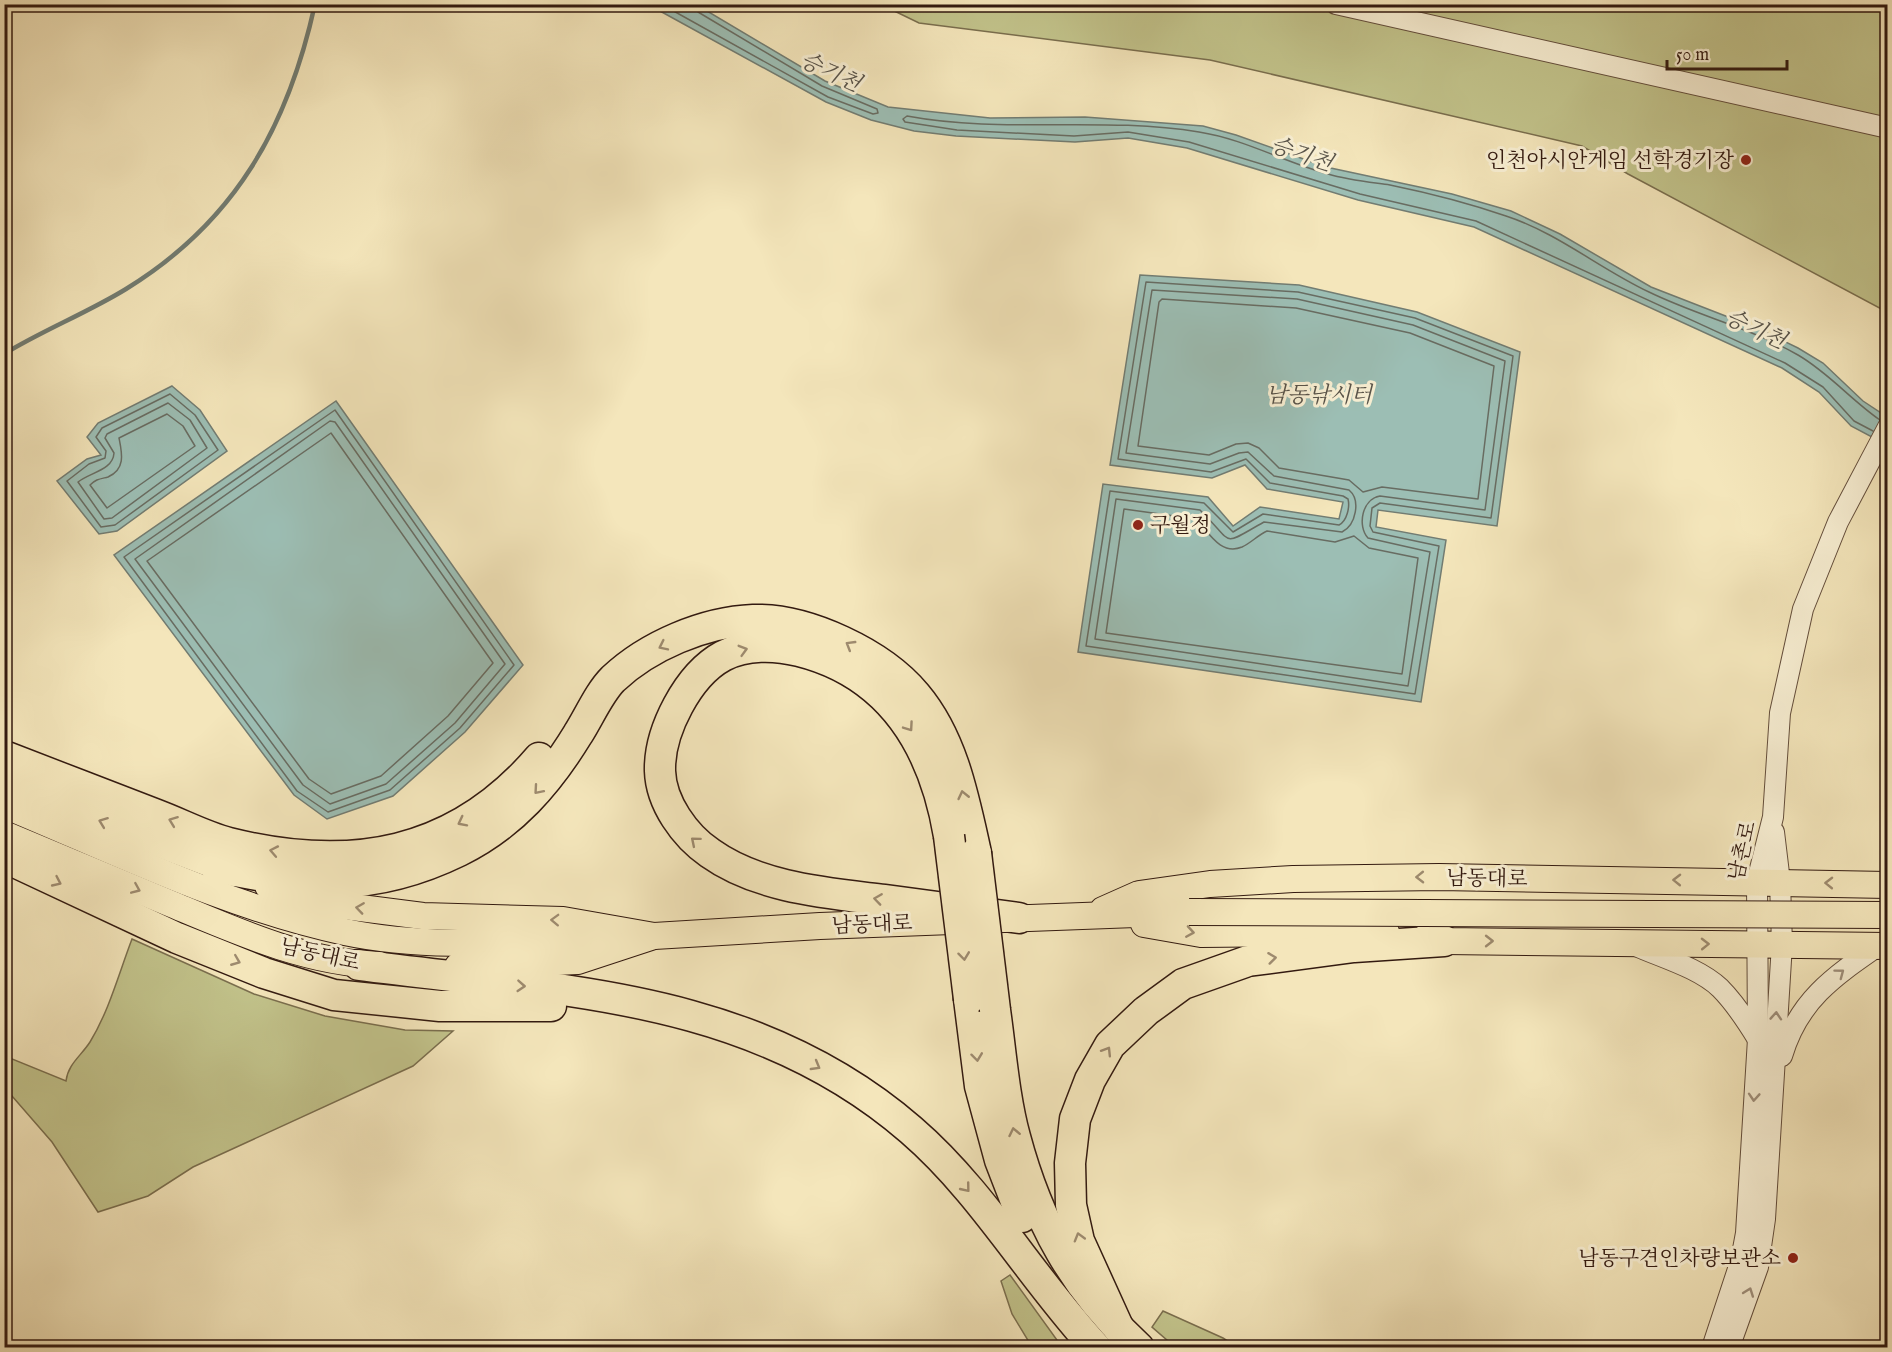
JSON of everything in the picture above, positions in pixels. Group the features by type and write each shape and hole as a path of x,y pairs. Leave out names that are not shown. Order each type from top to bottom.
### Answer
{"highway":[{"path":"4,756 286,881 323,884 355,882 406,873 460,850 515,816 558,767 610,681 631,664 664,644 710,628 754,620 801,627 842,639 880,663 916,695 943,740 961,786 976,853 982,1005 980,1086 1000,1160 1023,1220 1091,1342"},
{"path":"1019,918 810,891 747,872 711,854 687,834 669,803 660,771 666,737 676,705 697,677 724,656 754,647 784,647 823,657 856,675 885,698 909,725 927,755 942,797 949,836 982,1005 1015,1137 1038,1203 1060,1254 1093,1301 1129,1338"},
{"path":"4,857 177,938 264,973 334,995 440,1006 563,1007 657,1018 764,1039"},
{"path":"1129,1338 1079,1241 1071,1205 1070,1162 1075,1119 1090,1080 1110,1045 1146,1011 1183,984 1248,961 1354,947 1444,941"},
{"path":"359,965 519,986 559,987 696,1016 764,1039 854,1088 911,1130 959,1179 1091,1342"}],"main road":[{"name":"남동대로","path":"4,784 222,854 272,888 329,904 423,916 563,920 654,936 1189,912 1887,915"},
{"path":"4,805 212,892 346,932 409,940 465,942 654,936"},
{"name":"남동대로","path":"4,834 248,936 319,957 359,965 485,966 578,961 654,936"},
{"name":"남동대로","path":"1091,915 1139,894 1210,884 1281,880 1439,877 1887,885"},
{"name":"남동대로","path":"1091,915 1201,934 1387,932 1444,941 1883,946"}],"street":[{"path":"1336,4 1887,129"},
{"name":"남촌로","path":"1729,1347 1758,1267 1765,1219 1771,1093 1768,882 1780,712 1803,609 1850,498 1887,427"},
{"name":"남촌로","path":"1712,1347 1741,1260 1746,1233 1758,1039 1770,943"},
{"path":"1634,944 1693,971 1719,987 1743,1014 1758,1039"},
{"path":"1771,1093 1788,1034 1811,997 1836,975 1883,946"}],"green space":[{"name":"인천아시안게임 선학경기장","path":"882,5 1887,5 1887,312 1628,174 1582,146 1210,60 919,23"},
{"path":"132,939 254,994 325,1016 405,1030 453,1031 413,1066 193,1167 148,1196 98,1212 52,1142 5,1088 5,1056 66,1081 72,1065 90,1042 103,1018"},
{"path":"1010,1275 1062,1347 1032,1347 1012,1314 1001,1281"},
{"path":"1163,1311 1223,1338 1237,1347 1175,1347 1152,1327"}],"water":[{"name":"승기천","path":"649,5 697,5 825,81 888,107 990,118 1085,117 1203,126 1236,135 1326,167 1452,194 1511,211 1560,234 1651,287 1759,329 1823,363 1863,401 1887,417 1887,445 1851,426 1819,392 1782,368 1474,227 1358,200 1187,148 1128,138 1075,142 956,136 914,131 871,120 826,102"},
{"name":"남동낚시터","path":"1140,275 1299,285 1417,312 1520,352 1497,526 1378,510 1376,527 1446,540 1421,702 1078,652 1103,484 1208,497 1233,526 1260,507 1339,519 1343,502 1267,489 1245,465 1212,478 1110,465"},
{"path":"172,386 200,410 227,451 117,531 99,534 57,481 87,459 101,455 87,437 98,423"},
{"path":"336,401 523,665 465,732 393,796 327,819 294,795 114,555"}],"waterway":[{"path":"4,354 126,289 164,263 198,234 227,202 251,168 272,131 304,49 315,4"}],"place":[{"name":"인천아시안게임 선학경기장","path":"1746,160"},
{"name":"구월정","path":"1138,525"},
{"name":"남동구견인차량보관소","path":"1793,1258"}]}
